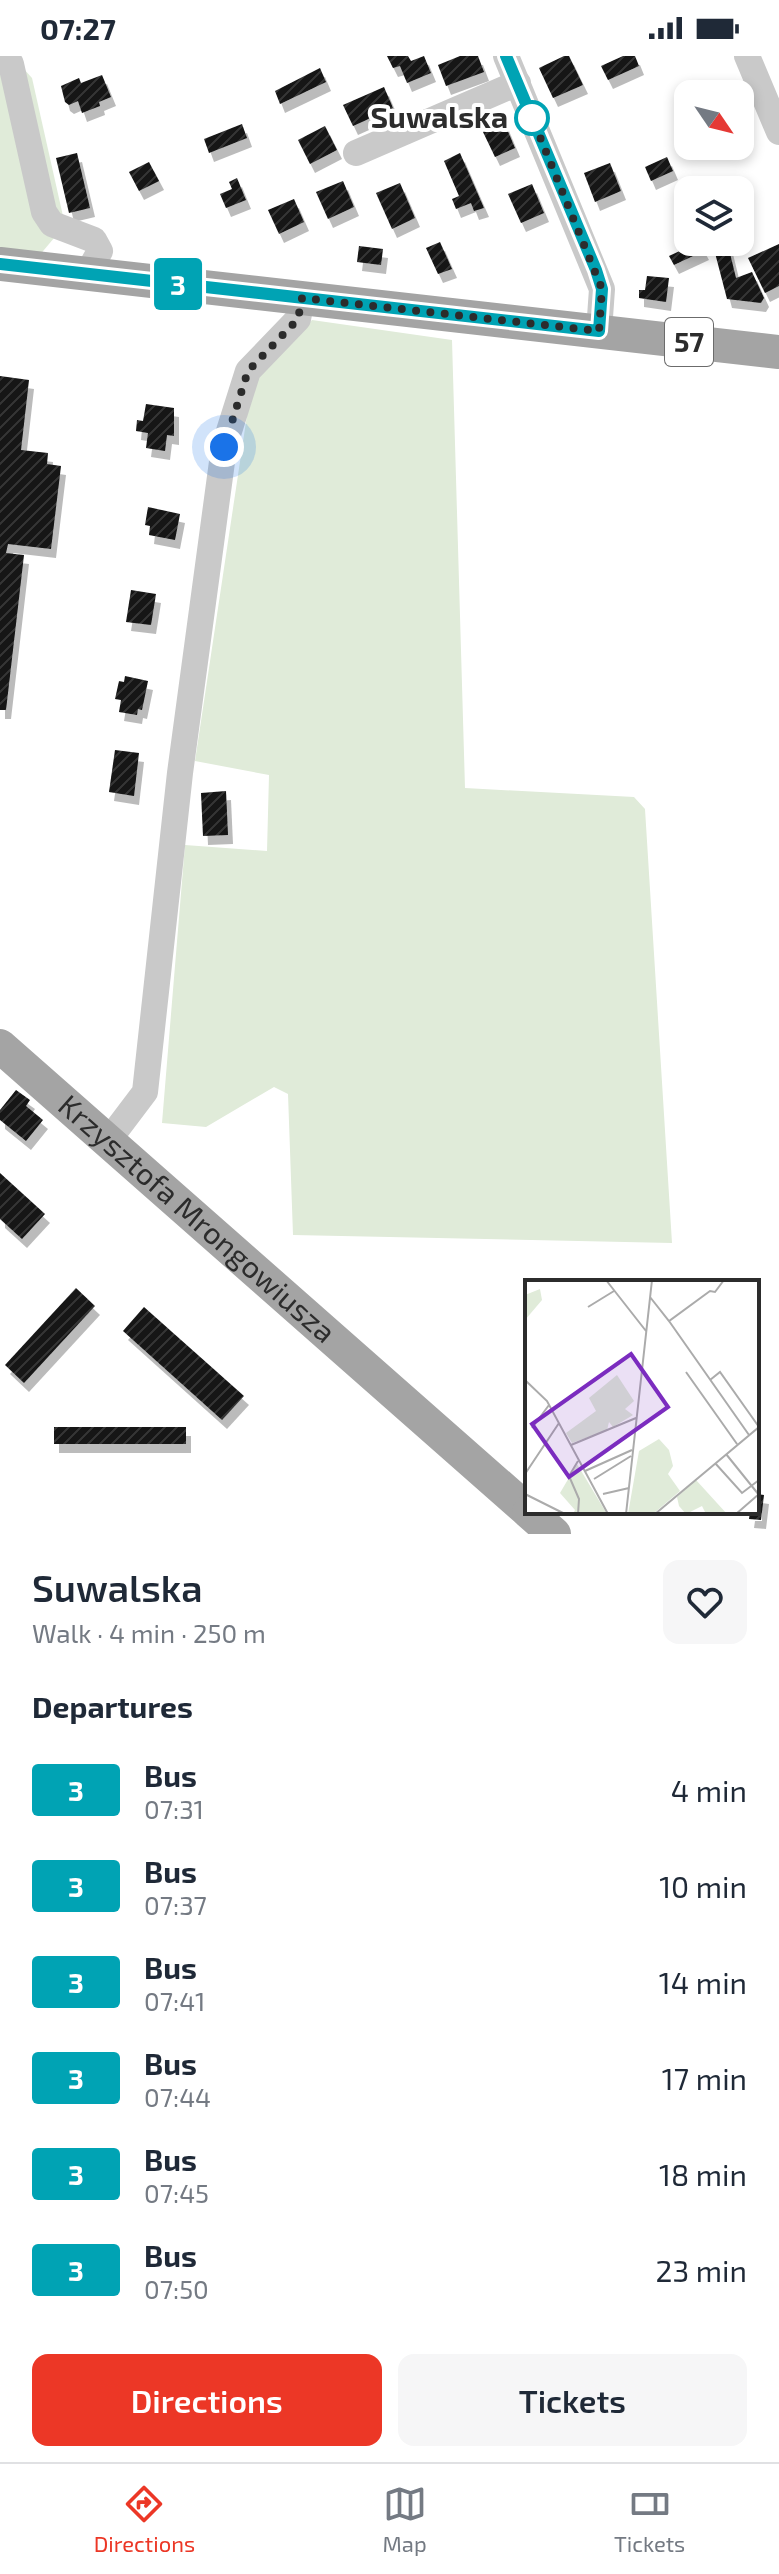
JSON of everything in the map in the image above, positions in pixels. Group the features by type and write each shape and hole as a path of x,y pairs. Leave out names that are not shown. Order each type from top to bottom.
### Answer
{"main road":[{"name":"57","path":"0,264 779,352"},
{"name":"Krzysztofa Mrongowiusza","path":"0,1046 525,1508"},
{"name":"Krzysztofa Mrongowiusza","path":"531,1514 554,1534"}],"street":[{"path":"506,56 602,289 599,331"},
{"path":"747,56 779,132"},
{"path":"13,60 44,212 52,224 94,240 100,251 87,274"},
{"path":"356,153 518,83"},
{"path":"108,1141 145,1092 180,773 224,447 248,371 298,319 302,298"}],"green space":[{"path":"0,56 12,56 32,78 65,225 38,257 0,252"},
{"path":"312,320 452,340 465,788 634,797 645,809 672,1243 293,1235 288,1094 274,1087 206,1127 162,1123 185,845 267,851 269,775 195,761 252,382"}],"building":[{"path":"387,56 408,56 411,61 424,56 431,73 407,83 400,66 393,68"},
{"path":"460,56 478,56 484,72 446,86 438,65"},
{"path":"569,56 583,85 553,98 539,68"},
{"path":"623,56 635,56 639,66 608,80 601,66"},
{"path":"320,68 326,82 280,104 275,91"},
{"path":"102,75 111,97 99,102 100,106 82,113 78,101 69,105 65,102 61,86 79,78 81,83"},
{"path":"384,87 393,108 353,126 343,105"},
{"path":"504,122 515,148 495,157 483,132"},
{"path":"242,124 247,138 209,153 204,139"},
{"path":"325,126 337,150 310,164 298,140"},
{"path":"77,153 90,208 69,213 56,158"},
{"path":"460,153 484,208 474,211 471,203 456,209 452,199 459,196 444,161"},
{"path":"667,157 673,171 651,181 645,167"},
{"path":"149,162 159,181 139,191 129,172"},
{"path":"610,163 621,191 595,202 584,173"},
{"path":"237,178 246,200 226,208 220,194 232,189 229,182"},
{"path":"343,181 354,207 328,219 316,192"},
{"path":"400,183 415,218 392,229 376,193"},
{"path":"532,184 544,213 521,223 508,194"},
{"path":"294,199 304,222 279,234 268,210"},
{"path":"440,242 452,269 438,274 426,248"},
{"path":"779,244 779,286 765,293 748,258"},
{"path":"359,246 383,249 381,265 357,262"},
{"path":"674,254 693,256 674,265 669,256"},
{"path":"716,256 731,256 736,278 752,272 764,298 761,303 727,299"},
{"path":"647,276 669,278 666,302 639,298 639,290 645,290"},
{"path":"0,376 29,380 21,450 48,453 47,464 61,466 51,549 8,544 6,553 24,555 6,710 0,710"},
{"path":"146,404 174,408 174,436 167,435 165,451 146,448 148,433 136,431 137,420 143,421"},
{"path":"148,507 180,514 175,540 149,535 150,526 145,525"},
{"path":"131,590 156,594 151,625 126,622"},
{"path":"125,676 148,681 142,710 138,709 137,715 119,712 121,700 115,699 119,681 124,682"},
{"path":"115,750 139,753 134,796 109,792"},
{"path":"226,791 228,835 203,836 201,793"},
{"path":"16,1090 30,1100 26,1106 43,1120 26,1141 0,1120 0,1110"},
{"path":"0,1173 45,1214 22,1239 0,1219"},
{"path":"76,1288 95,1306 24,1383 5,1365"},
{"path":"144,1307 244,1396 222,1420 123,1331"},
{"path":"54,1427 186,1427 186,1444 54,1444"},
{"path":"759,1494 764,1495 761,1520 749,1519 750,1514 759,1514"}],"bus line":[{"name":"3","path":"0,264 599,331 602,289 596,270 506,56"}],"place":[{"name":"Suwalska","path":"532,118"}],"route":[{"path":"224,447 248,371 298,319 302,298 599,331 602,289 529,110 532,118"}]}
